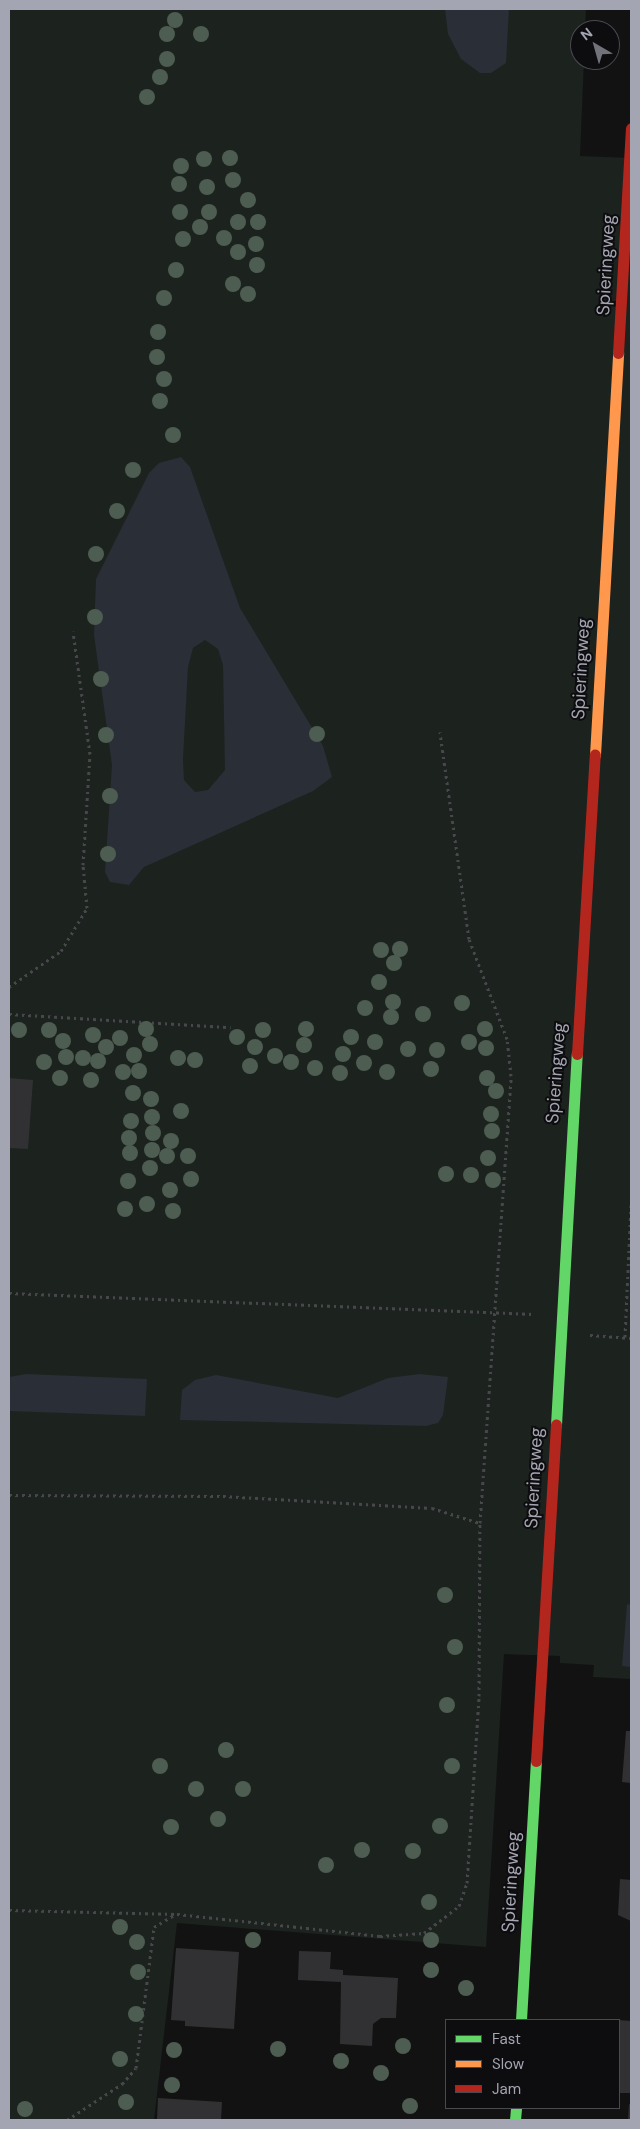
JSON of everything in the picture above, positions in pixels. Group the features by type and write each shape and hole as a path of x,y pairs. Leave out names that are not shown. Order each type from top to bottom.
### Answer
{"street":[{"name":"Spieringweg","path":"521,2019 560,1315 631,128"}],"path":[{"path":"9,987 61,951 87,908 84,866 90,754 73,631"},
{"path":"9,1910 177,1914 380,1936 424,1933 459,1906 467,1884 478,1706 480,1523 511,1076 507,1039 468,939 440,732"},
{"path":"9,1014 231,1027"},
{"path":"625,1337 631,1205"},
{"path":"9,1293 560,1315"},
{"path":"560,1333 631,1338"},
{"path":"9,1495 223,1496 432,1508 480,1523"},
{"path":"67,2120 122,2084 136,2068 154,1927 177,1914"}],"shaded area":[{"path":"9,9 586,9 585,20 570,20 570,70 584,70 580,156 631,158 631,1679 593,1677 594,1665 560,1663 560,1656 504,1654 486,1947 177,1923 154,2120 9,2120"},
{"path":"445,9 509,9 506,63 491,73 480,73 461,59 448,34"},
{"path":"181,457 190,467 240,608 323,746 332,777 313,791 144,867 129,885 110,882 105,872 112,765 94,635 96,579 149,473 159,463","holes":["205,640 218,649 223,665 225,770 208,790 195,792 184,780 183,759 188,667 193,648"]},
{"path":"26,1374 147,1379 145,1416 9,1411 9,1377"},
{"path":"420,1374 448,1377 443,1415 438,1423 426,1426 180,1420 182,1390 195,1380 216,1375 338,1398 388,1378"},
{"path":"627,1604 631,1605 631,1667 622,1666"}],"building":[{"path":"9,1078 33,1080 28,1149 9,1148"},
{"path":"626,1731 631,1731 631,1783 622,1782"},
{"path":"620,1879 631,1880 631,1921 618,1915"},
{"path":"176,1948 239,1952 234,2029 185,2026 185,2021 171,2020"},
{"path":"299,1951 331,1952 330,1969 343,1970 343,1975 398,1978 396,2018 381,2018 373,2024 372,2046 340,2044 341,1982 298,1980"},
{"path":"620,2020 631,2021 631,2093 620,2093"},
{"path":"158,2098 222,2102 221,2120 157,2120"},
{"path":"629,2104 631,2105 631,2120 628,2120"}],"traffic: fast":[{"path":"556,1425 577,1054"},
{"path":"521,2019 536,1761"},
{"path":"515,2120 516,2109"}],"traffic: slow":[{"path":"595,755 618,353"}],"traffic: jam":[{"path":"618,353 631,128"},
{"path":"577,1054 595,755"},
{"path":"536,1761 556,1425"}]}
